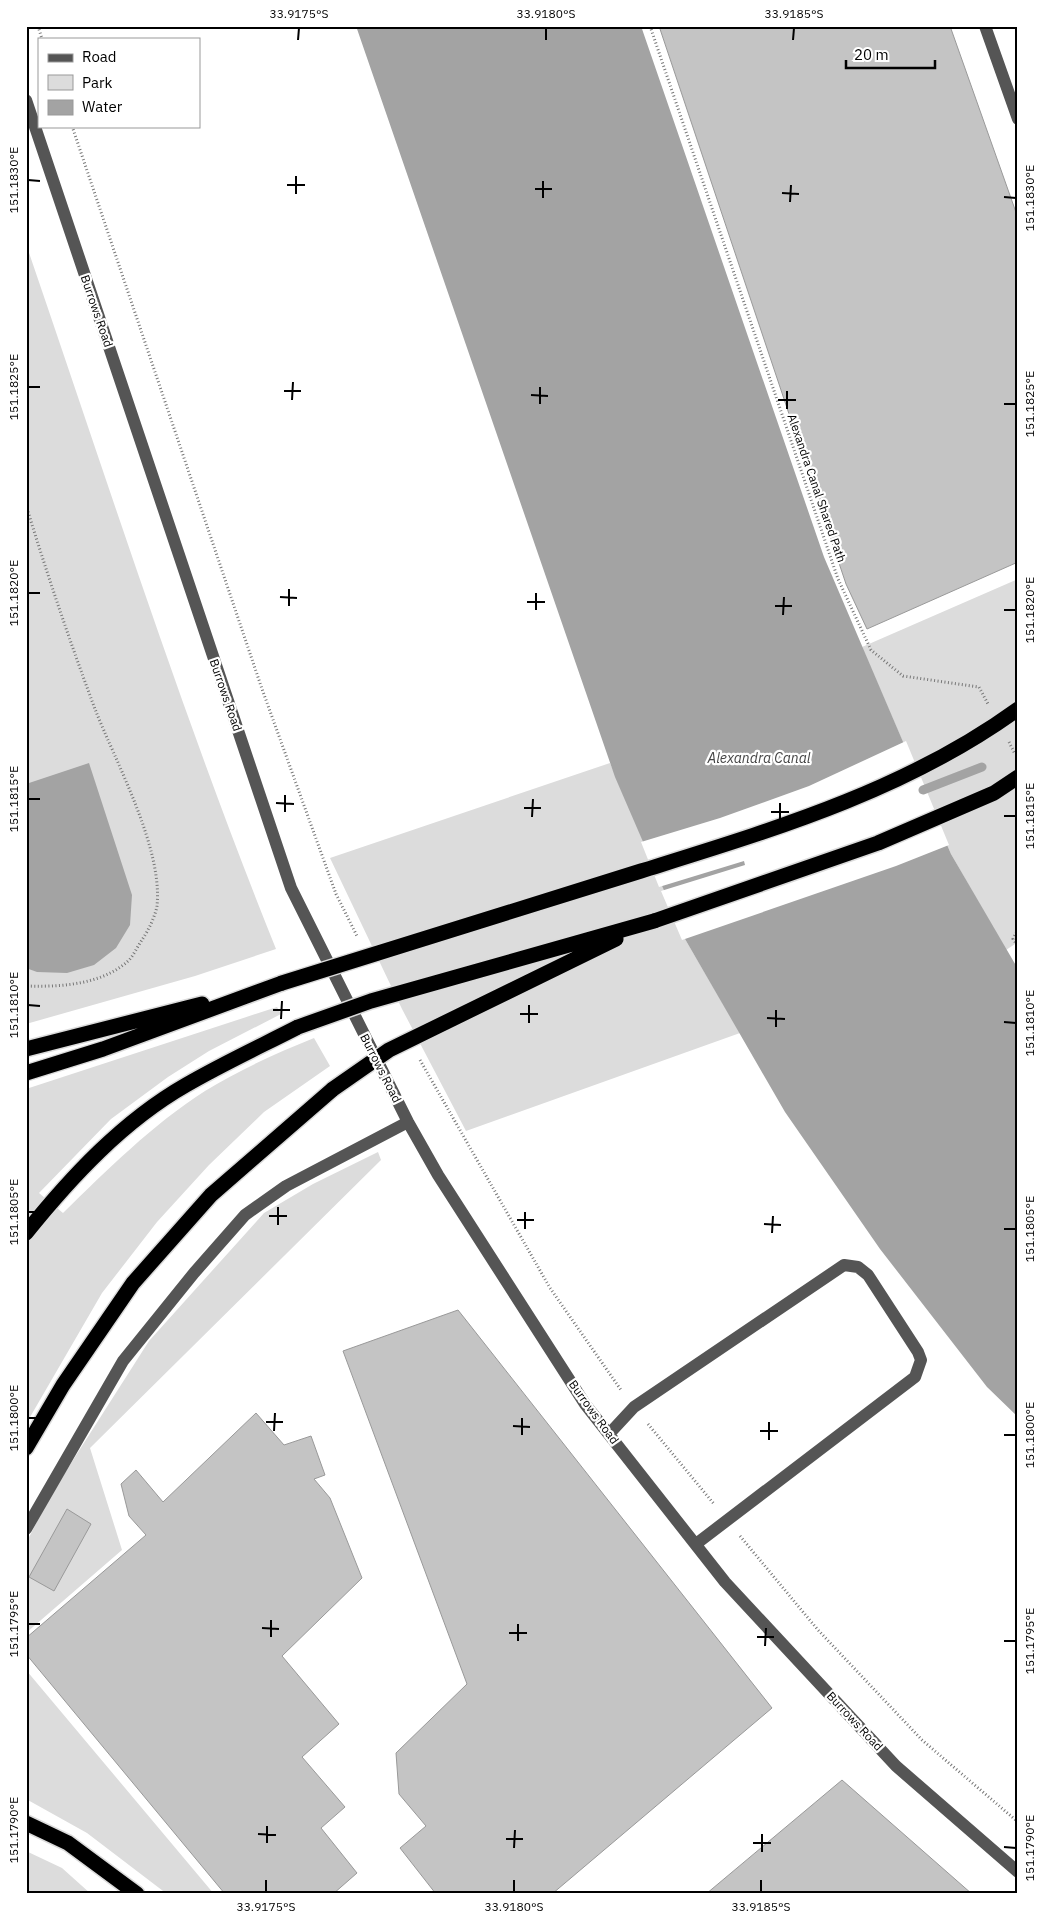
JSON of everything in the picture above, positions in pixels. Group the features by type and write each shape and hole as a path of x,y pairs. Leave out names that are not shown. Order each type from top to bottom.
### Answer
{"highway":[{"path":"26,1049 282,983 759,834 849,801 910,774 995,725 1018,709"},
{"path":"26,1233 54,1198 123,1130 184,1086 298,1027 371,1001 654,921 878,843 994,793 1018,777"},
{"path":"26,1448 63,1386 133,1283 210,1195 333,1090 389,1050 470,1008 654,921"},
{"path":"26,1074 103,1049 282,983"},
{"path":"26,1823 68,1843 137,1894"}],"street":[{"path":"985,26 1018,119"},
{"name":"Burrows Road","path":"26,100 291,888 408,1122 438,1176 585,1404 725,1582 896,1766 1018,1872"},
{"path":"26,1529 123,1361 194,1273 245,1215 286,1186 408,1122"},
{"path":"609,1434 634,1407 844,1265 858,1266 868,1275 918,1352 921,1360 915,1377 696,1544"}],"path":[{"path":"38,26 42,38"},
{"name":"Alexandra Canal Shared Path","path":"650,26 838,579 871,650 903,676 979,687 992,711"},
{"path":"26,505 47,576 154,864 157,906 147,932 128,961 103,977 60,986 26,986"},
{"path":"1005,735 1018,759"},
{"path":"1018,929 1013,939 1018,946"}],"green space":[{"path":"26,244 177,687 276,949 195,976 26,1024"},
{"path":"1018,579 1018,942 1006,950 951,854 862,647"},
{"path":"610,763 685,939 740,1033 466,1131 402,1009 330,858"},
{"path":"277,1007 281,1014 209,1051 168,1077 111,1119 39,1193 63,1213 148,1133 185,1104 258,1062 314,1038 330,1066 264,1112 209,1165 157,1222 102,1293 26,1424 26,1089"},
{"path":"378,1152 381,1160 90,1448 122,1550 26,1633 26,1543 52,1493 149,1341 264,1213 313,1184"},
{"path":"26,1670 214,1894 167,1894 87,1833 26,1799"},
{"path":"26,1851 62,1868 91,1894 26,1894"}],"water":[{"name":"Alexandra Canal","path":"356,26 641,26 824,557 951,854 1018,969 1018,1417 987,1387 880,1249 785,1112 685,939 615,777"},
{"path":"89,763 132,895 130,925 116,948 94,965 67,973 37,972 26,968 26,784"}],"pier":[{"path":"906,741 949,845 896,866 682,940 661,891 745,865 744,861 659,887 641,842 720,818 809,786"}],"building":[{"path":"659,26 950,26 1018,218 1018,562 867,629 846,584"},
{"path":"458,1310 772,1708 552,1894 436,1894 400,1848 426,1826 399,1794 396,1753 467,1684 343,1351"},
{"path":"256,1413 284,1445 311,1436 325,1475 314,1479 330,1498 362,1578 282,1656 339,1724 302,1757 345,1807 321,1828 357,1873 333,1894 225,1894 26,1654 26,1638 146,1535 129,1516 121,1484 136,1470 163,1502"},
{"path":"67,1509 91,1524 54,1591 29,1577"},
{"path":"842,1780 972,1894 706,1894"}],"waterway":[{"path":"923,790 982,767"}]}
